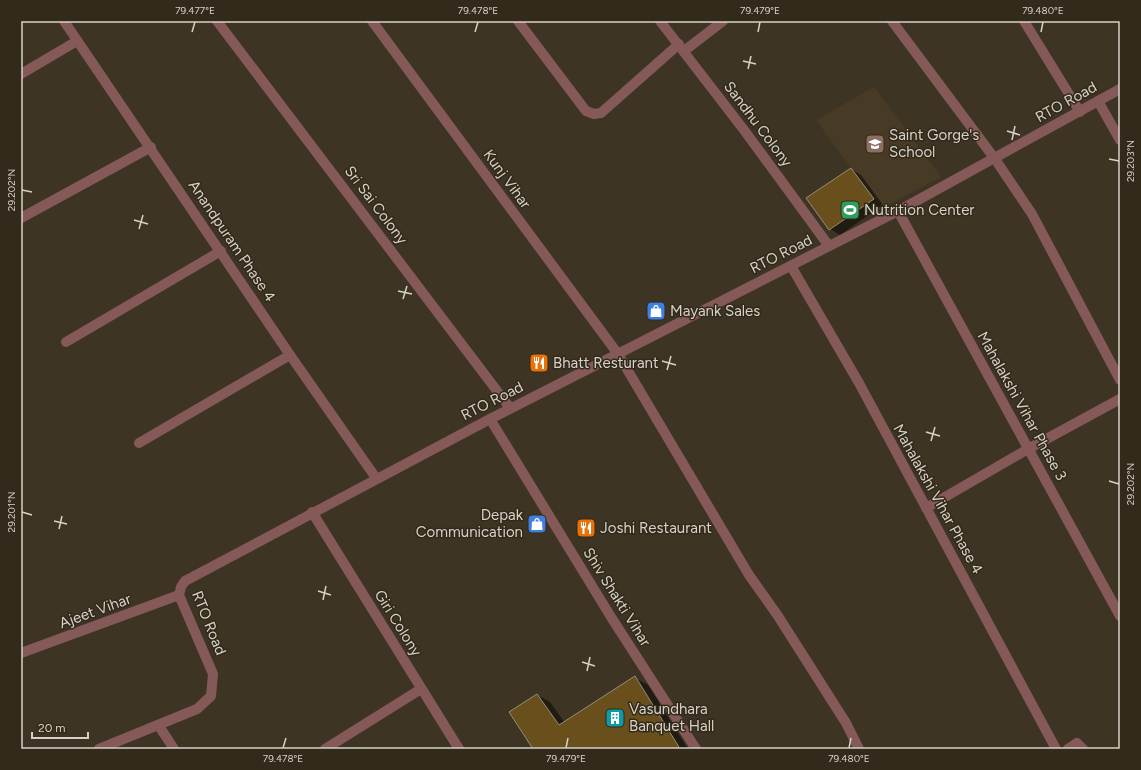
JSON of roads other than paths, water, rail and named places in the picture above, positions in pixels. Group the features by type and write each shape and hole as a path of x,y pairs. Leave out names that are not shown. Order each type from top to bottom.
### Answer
{"street":[{"name":"Anandpuram Phase 4","path":"64,21 151,147 290,355 376,478"},
{"name":"Sri Sai Colony","path":"217,21 510,408"},
{"name":"Kunj Vihar","path":"372,21 618,354 749,575 778,616 846,723 859,749"},
{"path":"518,21 586,111 594,114 601,113 682,47 723,21"},
{"name":"Sandhu Colony","path":"660,21 682,47 829,246"},
{"path":"892,21 995,159 1032,214 1120,380"},
{"path":"1024,21 1080,112"},
{"path":"21,74 77,41"},
{"name":"RTO Road","path":"99,749 160,726 197,709 211,696 213,674 178,595 180,587 185,581 312,512 510,408 898,211 1120,89"},
{"path":"1098,101 1120,140"},
{"path":"21,218 151,147"},
{"name":"Mahalakshi Vihar Phase 3","path":"898,211 1120,616"},
{"path":"66,342 221,251"},
{"name":"Mahalakshi Vihar Phase 4","path":"791,266 859,383 1056,749"},
{"path":"139,442 290,355"},
{"path":"926,508 1028,449 1120,399"},
{"name":"Shiv Shakti Vihar","path":"490,419 611,617 696,749"},
{"name":"Giri Colony","path":"312,512 459,749"},
{"name":"Ajeet Vihar","path":"21,653 178,595"},
{"path":"325,749 421,689"},
{"path":"160,726 174,749"},
{"path":"1068,749 1077,743 1083,749"}],"place":[{"name":"Saint Gorge's School","path":"875,144"},
{"name":"Nutrition Center","path":"850,210"},
{"name":"Mayank Sales","path":"656,311"},
{"name":"Bhatt Resturant","path":"539,363"},
{"name":"Depak Communication","path":"537,524"},
{"name":"Joshi Restaurant","path":"586,528"},
{"name":"Vasundhara Banquet Hall","path":"615,718"}]}
